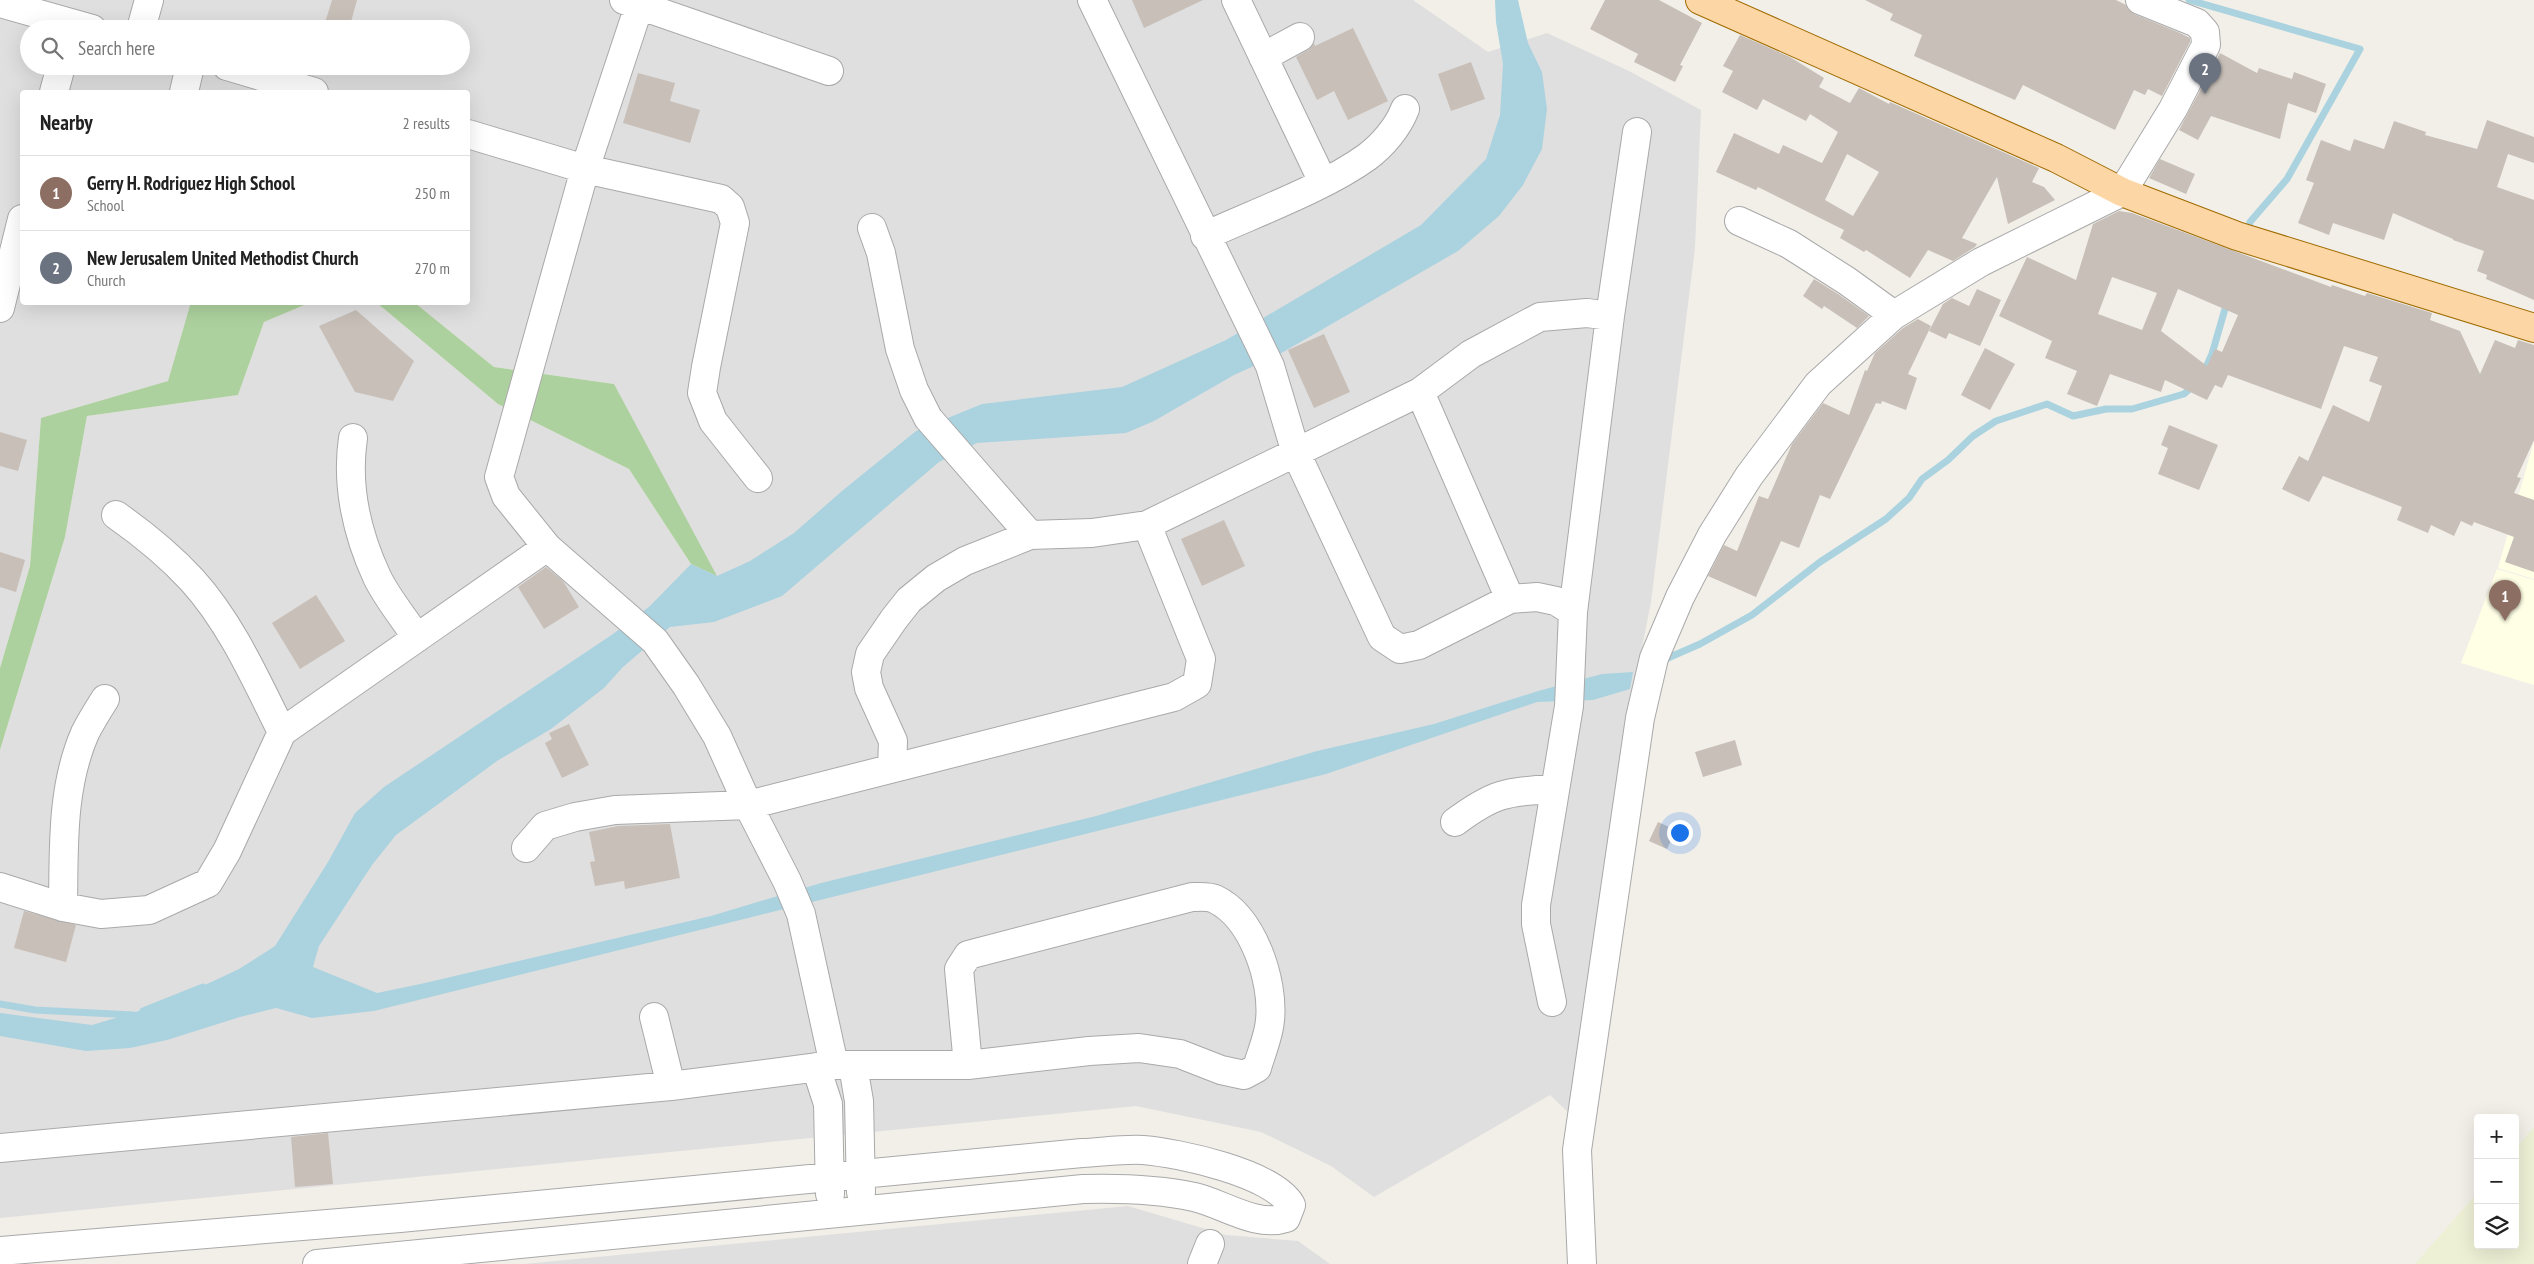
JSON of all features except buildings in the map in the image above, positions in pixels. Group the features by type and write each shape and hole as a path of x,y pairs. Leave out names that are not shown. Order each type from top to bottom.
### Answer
{"main road":[{"path":"1700,0 2056,158 2122,192 2279,250 2534,328"}],"street":[{"path":"144,20 150,0"},
{"path":"1092,0 1205,236 1270,366 1296,453 1382,637 1400,649 1419,644 1510,599 1537,597 1556,601 1573,612"},
{"path":"1236,0 1323,182"},
{"path":"1582,1264 1577,1150 1640,718 1652,668 1680,597 1712,535 1749,476 1818,384 1894,315 1980,262 2122,192 2173,109 2206,45 2205,32 2197,23 2140,0"},
{"path":"829,71 635,2 585,169 499,477 506,496 547,547 620,608 655,641 686,686 716,736 748,805 787,881 801,914 835,1066 858,1101 861,1211"},
{"path":"0,3 55,20"},
{"path":"1263,57 1300,37"},
{"path":"55,90 59,75"},
{"path":"184,90 188,75"},
{"path":"257,75 307,90"},
{"path":"1205,236 1323,182 1368,156 1398,125 1406,110"},
{"path":"1552,1002 1536,924 1536,905 1553,789 1568,706 1572,670 1573,612 1610,316 1637,132"},
{"path":"470,135 585,169 721,199 730,207 735,224 702,393 713,421 758,478"},
{"path":"1739,221 1790,244 1847,281 1894,315"},
{"path":"0,308 20,227"},
{"path":"872,228 881,253 900,349 914,390 928,418 1030,535"},
{"path":"892,768 893,741 869,688 866,672 870,654 909,600 936,578 965,561 1030,535 1092,532 1147,525 1420,392 1471,354 1540,317 1579,313 1610,316"},
{"path":"1420,392 1510,599"},
{"path":"353,438 350,458 353,502 362,536 377,578 417,638"},
{"path":"116,515 142,534 193,581 232,636 282,732"},
{"path":"526,848 545,826 575,817 615,810 748,805 1174,697 1196,684 1201,659 1147,525"},
{"path":"0,887 63,907 102,914 149,910 208,883 227,851 282,732 547,547"},
{"path":"63,907 66,802 72,770 86,732 104,699"},
{"path":"1455,822 1480,804 1508,792 1553,789"},
{"path":"0,1148 670,1086 835,1066 968,1066 1089,1051 1139,1048 1180,1054 1221,1070 1244,1075 1257,1068 1270,1020 1270,986 1257,948 1235,913 1214,899 1192,897 968,955 959,969 968,1066"},
{"path":"654,1017 670,1086"},
{"path":"830,1214 828,1104 835,1066"},
{"path":"0,1251 400,1218 1082,1153 1143,1150 1204,1161 1255,1178 1287,1198 1291,1205 1286,1218 1272,1220 1240,1215 1196,1197 1143,1188 1083,1188 830,1214 431,1259 317,1264"},
{"path":"430,1215 431,1259"},
{"path":"399,1260 400,1218"}],"shaded area":[{"path":"0,0 1413,0 1488,52 1547,33 1629,71 1701,110 1695,248 1651,602 1637,672 1571,1115 1550,1095 1374,1197 1331,1166 1261,1132 1136,1106 0,1218 0,750 65,537 87,416 238,395 264,322 304,305 379,305 498,404 629,469 691,564 614,384 494,367 417,305 470,305 470,90 20,90 20,305 190,305 168,381 41,419 30,566 0,668"},
{"path":"2534,441 2534,579 2498,568"},
{"path":"2497,569 2534,580 2534,685 2461,663"},
{"path":"2534,1127 2534,1264 2415,1264 2474,1197 2474,1249 2519,1249 2519,1144"},
{"path":"1128,1206 1226,1235 1298,1241 1330,1264 524,1264"}],"green space":[{"path":"190,305 304,305 264,322 238,395 87,416 65,537 0,750 0,668 30,566 41,418 168,381"},
{"path":"379,305 417,305 494,367 614,384 717,576 691,564 629,469 498,404"}],"water":[{"path":"1495,0 1518,0 1528,43 1542,72 1547,109 1542,149 1523,185 1499,216 1458,251 1278,355 1234,375 1154,421 1126,433 977,443 939,462 782,596 714,622 670,627 623,667 604,688 551,729 497,761 396,835 372,865 319,946 313,967 377,993 425,983 711,916 821,883 1096,816 1317,751 1434,724 1538,691 1602,674 1633,672 1630,689 1593,700 1537,702 1326,774 374,1011 312,1018 276,1008 240,1017 167,1040 130,1048 86,1051 0,1036 0,1013 92,1025 169,1002 239,969 275,946 328,862 355,813 384,787 613,634 650,606 691,564 717,576 750,561 794,533 916,431 982,404 1122,387 1226,340 1421,225 1486,159 1500,115 1503,64 1496,22"}],"waterway":[{"path":"2189,0 2360,49 2287,179 2250,222 2248,234"},
{"path":"2203,374 2212,354 2227,302"},
{"path":"1661,661 1700,644 1752,615 1820,562 1886,519 1909,498 1922,479 1948,460 1973,436 1996,421 2047,404 2073,416 2106,409 2132,409 2184,394 2193,386"},
{"path":"143,1011 203,987"},
{"path":"0,1004 35,1010 133,1015"}],"place":[{"name":"New Jerusalem United Methodist Church","path":"2205,94"},
{"name":"Gerry H. Rodriguez High School","path":"2505,621"}]}
